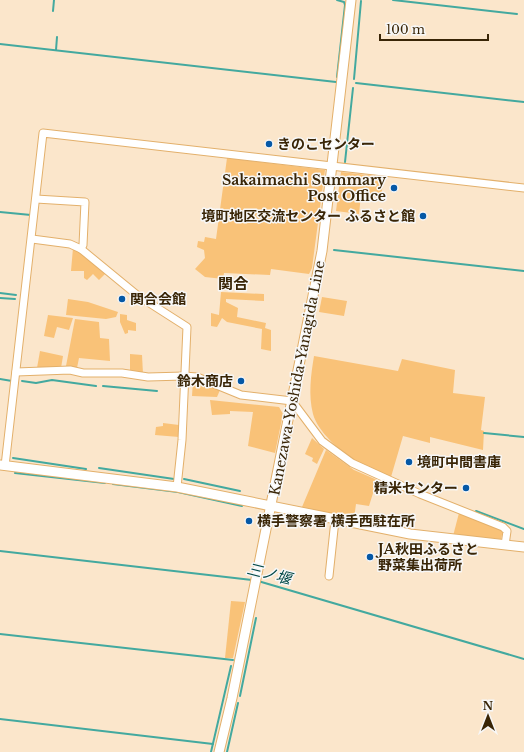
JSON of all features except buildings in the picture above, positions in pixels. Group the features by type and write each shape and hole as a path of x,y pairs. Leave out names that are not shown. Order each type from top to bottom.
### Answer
{"main road":[{"name":"Kanezawa-Yoshida-Yanagida Line","path":"219,752 256,581 322,251 351,0"},
{"path":"2,465 177,487 271,505 335,520 423,536 524,547"}],"street":[{"path":"2,465 16,372 43,134 524,188"},
{"path":"36,199 85,202 83,245 81,248"},
{"path":"32,239 70,244 81,248 136,295 187,327 182,440 177,487"},
{"path":"16,372 60,370 96,374 122,373 148,377 197,377 241,395 292,401 322,441 352,463 420,494 503,527 506,531 505,545"},
{"path":"329,576 335,520"}],"shaded area":[{"path":"227,158 325,170 312,268 309,274 271,269 270,275 224,273 223,279 205,277 195,269 205,258 204,250 197,247 198,241 204,242 205,237 216,239"},
{"path":"341,172 384,177 381,197 361,195 359,214 336,211"},
{"path":"73,248 107,272 99,280 93,274 87,280 84,278 84,271 71,271"},
{"path":"221,292 264,294 264,301 226,299 226,302 238,308 237,317 266,323 265,328 271,330 271,351 261,349 262,329 227,322 222,318 217,327 211,326 211,313 219,315"},
{"path":"322,297 347,301 344,316 319,312"},
{"path":"68,299 88,302 118,312 116,317 106,319 66,315"},
{"path":"120,314 127,315 127,320 136,323 136,331 128,330 128,333 125,334 120,322"},
{"path":"48,315 73,318 69,330 57,327 54,338 44,336"},
{"path":"75,319 99,322 100,338 109,339 110,361 79,358 77,368 66,366"},
{"path":"40,351 63,356 61,368 37,368"},
{"path":"130,354 142,355 143,374 130,372"},
{"path":"314,356 398,371 402,359 455,370 453,393 485,397 481,430 484,431 483,450 430,437 430,443 403,436 391,477 359,463 349,457 330,440 320,428 313,414 310,392"},
{"path":"193,380 220,390 217,397 192,396"},
{"path":"210,400 279,407 283,414 275,453 248,446 253,412 230,411 230,414 212,415"},
{"path":"163,423 179,425 179,437 155,435 156,427 163,426"},
{"path":"312,438 324,449 317,464 312,461 313,458 305,454"},
{"path":"326,450 354,470 389,485 380,494 374,490 369,506 356,504 354,519 302,507"},
{"path":"459,513 503,530 501,539 453,536"},
{"path":"231,601 245,602 233,658 225,658"}],"waterway":[{"path":"53,11 54,0"},
{"path":"337,0 344,2 345,5 337,77"},
{"path":"393,0 517,14"},
{"path":"354,79 361,1"},
{"path":"56,50 57,37"},
{"path":"0,44 336,82"},
{"path":"356,83 524,102"},
{"path":"345,162 353,88"},
{"path":"0,212 31,215"},
{"path":"334,250 524,271"},
{"path":"0,293 16,295"},
{"path":"0,298 15,299"},
{"path":"0,379 12,381"},
{"path":"22,381 36,383 52,380 96,386"},
{"path":"103,386 157,391"},
{"path":"484,433 524,437"},
{"path":"13,458 86,469"},
{"path":"99,468 174,479"},
{"path":"15,473 105,483"},
{"path":"184,479 240,491"},
{"path":"113,484 178,492 242,506"},
{"path":"476,511 524,529"},
{"name":"三ノ堰","path":"0,551 252,580"},
{"name":"三ノ堰","path":"258,581 524,659"},
{"path":"240,696 256,618"},
{"path":"0,634 233,660"},
{"path":"211,752 231,666"},
{"path":"227,752 238,703"},
{"path":"0,719 213,744"}],"place":[{"name":"きのこセンター","path":"269,144"},
{"name":"Sakaimachi Summary Post Office","path":"394,188"},
{"name":"境町地区交流センター ふるさと館","path":"423,216"},
{"name":"関合会館","path":"122,299"},
{"name":"鈴木商店","path":"241,381"},
{"name":"境町中間書庫","path":"409,462"},
{"name":"精米センター","path":"466,488"},
{"name":"横手警察署 横手西駐在所","path":"249,521"},
{"name":"JA秋田ふるさと 野菜集出荷所","path":"370,557"}],"district":[{"name":"関合","path":"233,284"}]}
